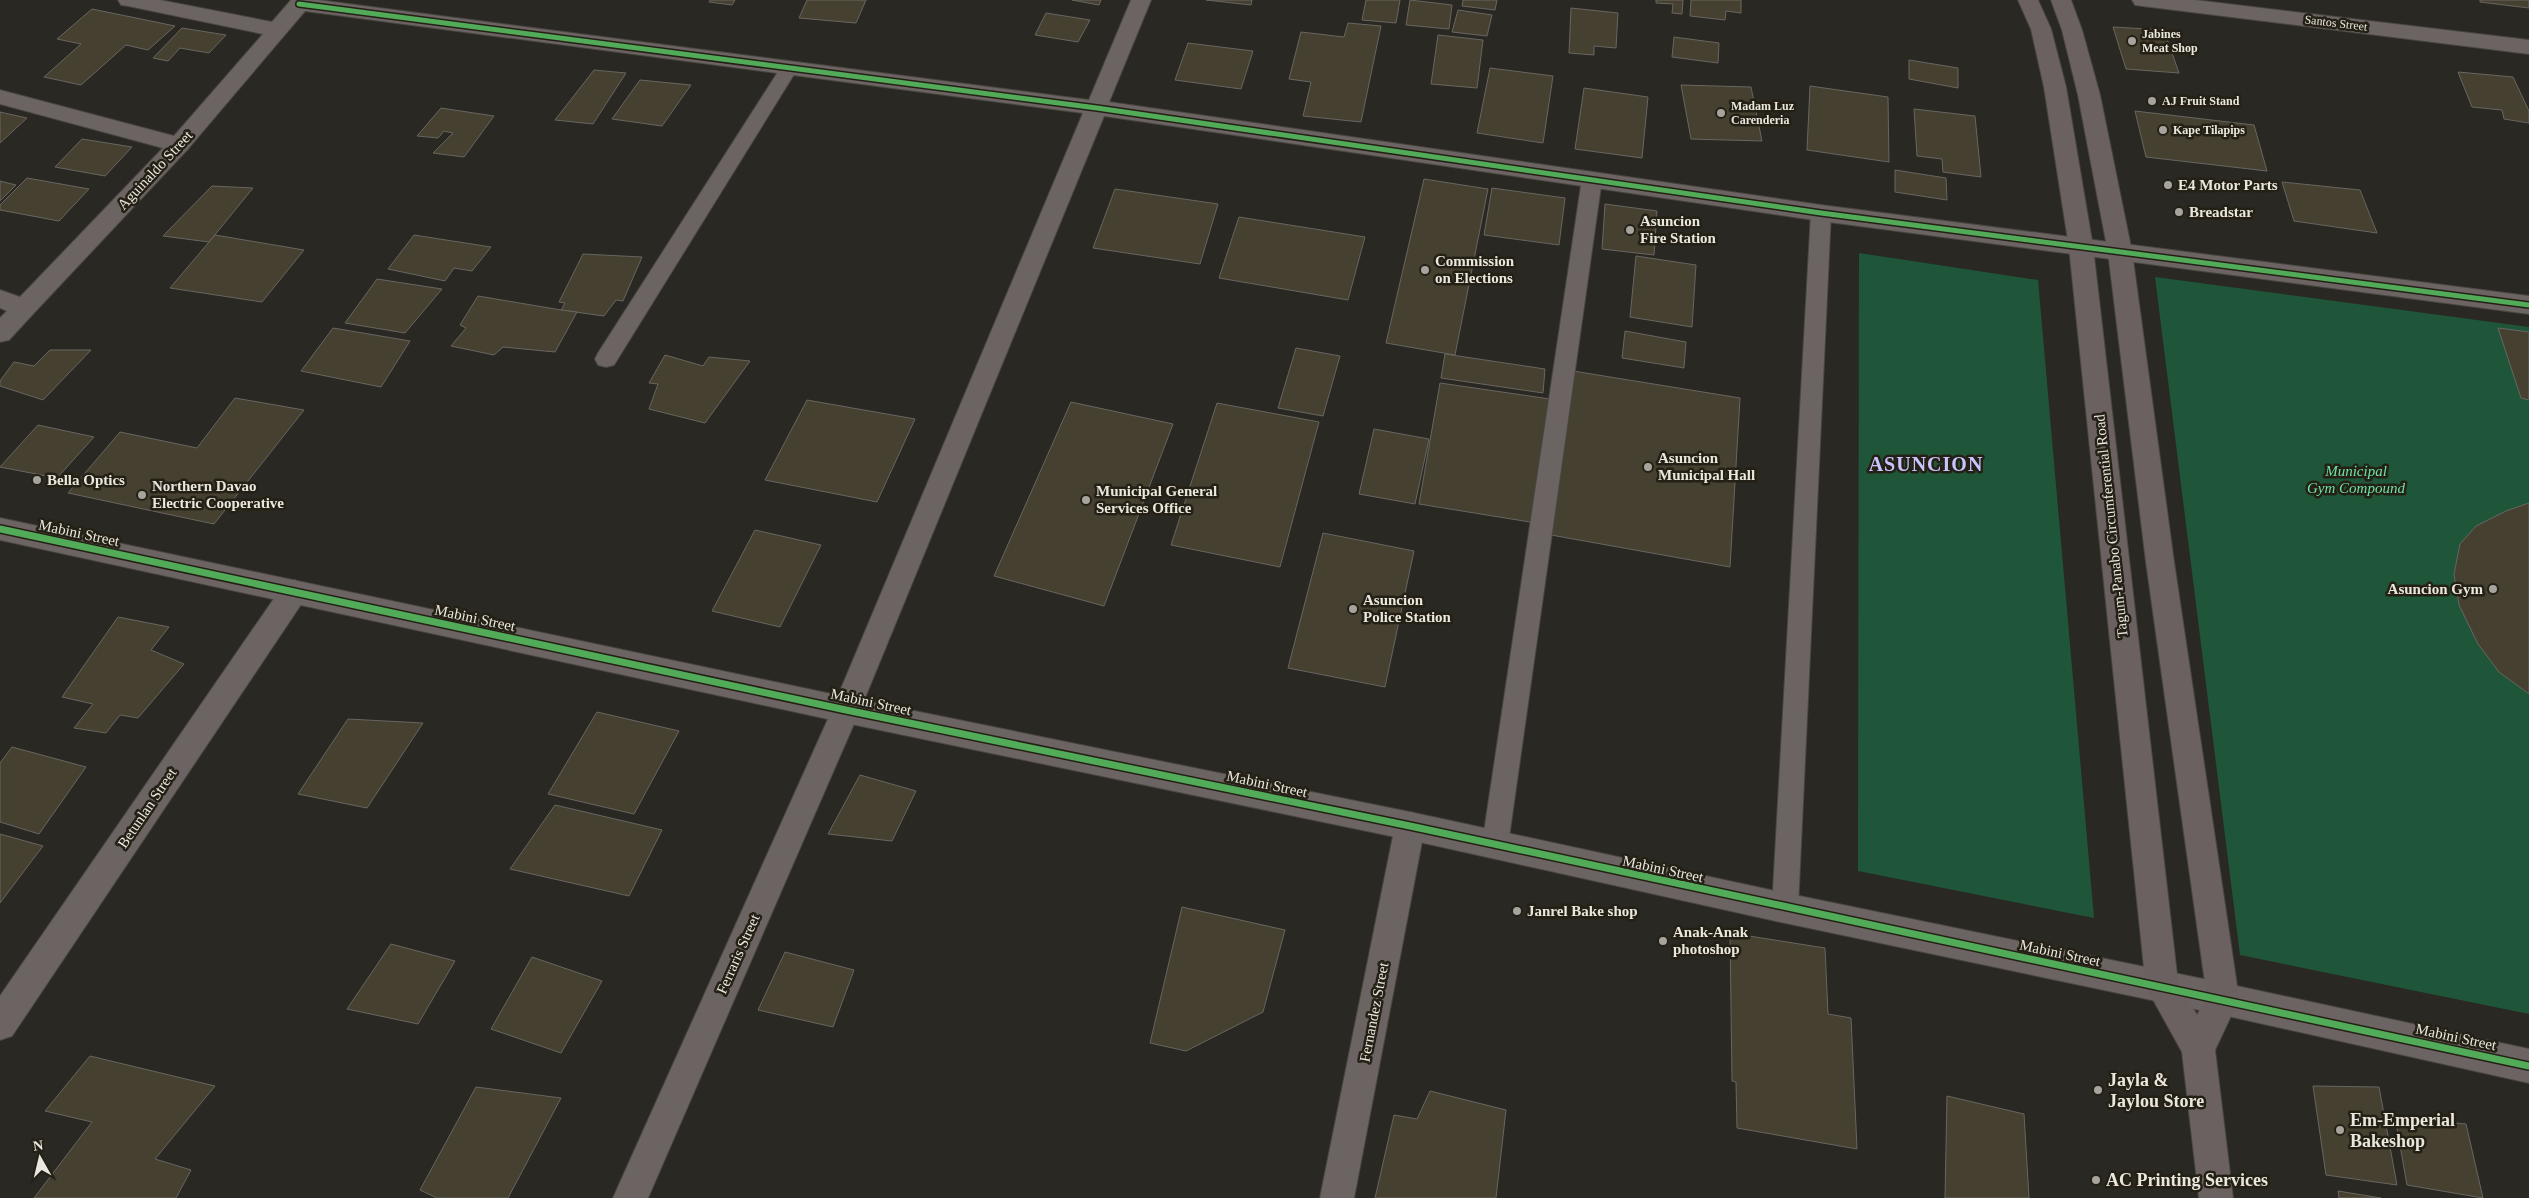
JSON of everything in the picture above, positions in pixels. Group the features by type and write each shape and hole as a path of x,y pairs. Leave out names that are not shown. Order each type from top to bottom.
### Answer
{"highway":[{"name":"Tagum-Panabo Circumferential Road","path":"2028,0 2041,29 2055,87 2081,247 2162,987 2198,1048 2216,1198"},
{"path":"2061,0 2072,30 2089,95 2120,252 2160,562 2223,998 2198,1048"},
{"path":"2114,554 2160,562"}],"street":[{"path":"128,0 277,30"},
{"name":"Ferraris Street","path":"630,1198 846,710 1141,0"},
{"name":"Santos Street","path":"2142,0 2529,47"},
{"path":"301,2 1097,108 1821,213 2529,306"},
{"name":"Aguinaldo Street","path":"0,333 26,308 179,145 301,2"},
{"path":"0,97 179,145"},
{"path":"0,299 26,308"},
{"name":"Mabini Street","path":"0,528 846,710 1410,826 1785,908 2162,987 2223,998 2529,1066"},
{"name":"Betunlan Street","path":"0,1024 294,592"},
{"name":"Fernandez Street","path":"1337,1198 1410,826"}],"lane":[{"path":"606,359 789,68"},
{"path":"1495,845 1592,179"},
{"path":"1785,908 1821,213"}],"green space":[{"path":"1859,253 2038,280 2094,918 1858,871"},
{"name":"Municipal Gym Compound","path":"2155,277 2529,327 2529,1014 2240,955"}],"building":[{"path":"710,0 735,0 732,5 709,2"},
{"path":"807,0 866,0 856,23 799,18"},
{"path":"1072,0 1101,0 1099,5"},
{"path":"1206,0 1252,0 1251,5"},
{"path":"1366,0 1400,0 1396,23 1362,20"},
{"path":"1410,0 1452,5 1449,29 1406,25"},
{"path":"1463,0 1497,0 1495,10 1462,6"},
{"path":"1656,0 1683,0 1682,14 1672,13 1673,4 1656,3"},
{"path":"1691,0 1741,0 1741,13 1726,11 1725,20 1690,16"},
{"path":"2480,0 2529,0 2529,8 2480,2"},
{"path":"1571,8 1618,13 1616,48 1594,46 1594,55 1569,53"},
{"path":"92,9 175,26 148,50 126,45 81,85 44,77 81,44 57,39"},
{"path":"1458,10 1492,15 1487,36 1452,32"},
{"path":"1046,13 1090,20 1078,42 1035,35"},
{"path":"1348,23 1381,26 1361,122 1303,116 1311,82 1289,79 1301,32 1344,37"},
{"path":"2113,27 2164,30 2179,73 2126,69"},
{"path":"182,28 226,35 209,53 180,48 168,61 153,58"},
{"path":"1438,35 1483,40 1477,88 1431,84"},
{"path":"1674,37 1719,43 1718,63 1672,57"},
{"path":"1188,43 1253,51 1241,89 1175,80"},
{"path":"1909,60 1958,68 1958,88 1909,79"},
{"path":"1490,68 1553,76 1543,143 1477,133"},
{"path":"594,70 626,73 593,124 555,120"},
{"path":"2458,72 2513,77 2529,111 2529,123 2504,119 2502,110 2472,107"},
{"path":"640,80 691,85 662,126 612,119"},
{"name":"Madam Luz Carenderia","path":"1681,85 1751,87 1762,141 1691,139"},
{"path":"1810,86 1888,97 1889,162 1807,150"},
{"path":"1584,88 1648,97 1642,158 1575,149"},
{"path":"441,108 494,116 464,157 433,153 453,133 444,131 438,138 417,136"},
{"path":"1914,109 1975,116 1981,177 1943,172 1942,159 1917,156"},
{"path":"2135,111 2254,125 2267,171 2146,157"},
{"path":"0,112 27,118 0,143"},
{"path":"82,139 132,147 105,176 55,167"},
{"path":"1895,170 1946,178 1947,200 1895,192"},
{"path":"27,178 89,189 59,221 0,210 0,205"},
{"path":"1424,179 1488,189 1455,355 1386,343"},
{"path":"0,181 16,185 0,201"},
{"path":"2282,182 2360,190 2377,233 2294,221"},
{"path":"212,186 253,188 209,242 163,236"},
{"path":"1492,188 1565,198 1559,245 1484,235"},
{"path":"1115,189 1218,204 1200,264 1093,248"},
{"name":"Asuncion Fire Station","path":"1605,204 1657,211 1654,255 1602,249"},
{"path":"1239,217 1365,237 1348,300 1219,278"},
{"path":"215,235 304,250 262,302 170,288"},
{"path":"414,235 491,247 472,271 454,268 445,281 388,269"},
{"path":"583,254 642,257 623,301 616,300 604,316 561,310 565,303 559,302"},
{"path":"1636,256 1696,265 1692,327 1630,317"},
{"path":"377,279 442,289 405,333 345,323"},
{"path":"478,296 577,312 555,352 503,347 494,355 451,346 466,328 460,325"},
{"path":"333,328 410,341 381,387 301,371"},
{"path":"2498,328 2529,332 2529,400 2521,398"},
{"path":"1625,331 1686,342 1684,368 1622,358"},
{"path":"1296,348 1340,356 1323,416 1278,408"},
{"path":"50,350 91,350 43,400 0,386 0,381 14,362 34,366"},
{"path":"1445,354 1545,369 1543,393 1441,378"},
{"path":"665,355 703,366 709,357 750,361 705,423 649,409 658,384 649,383"},
{"name":"Asuncion Municipal Hall","path":"1573,371 1740,398 1730,567 1551,535"},
{"path":"1440,383 1550,399 1536,523 1419,504"},
{"path":"235,398 304,410 214,524 68,493 120,432 197,448"},
{"path":"807,400 915,419 877,502 765,480"},
{"name":"Municipal General Services Office","path":"1071,402 1173,424 1104,606 994,576"},
{"path":"1217,403 1319,422 1280,567 1171,545"},
{"path":"38,425 94,437 57,478 0,467"},
{"path":"1374,429 1429,439 1415,504 1359,494"},
{"name":"Asuncion Gym","path":"2529,503 2529,694 2499,672 2478,644 2459,605 2454,574 2460,544 2476,526 2506,511"},
{"path":"755,530 821,545 780,627 712,611"},
{"name":"Asuncion Police Station","path":"1323,533 1414,551 1385,687 1288,668"},
{"path":"118,617 169,627 151,650 184,664 138,718 120,715 106,733 74,728 93,704 62,697"},
{"path":"597,712 679,731 634,814 548,794"},
{"path":"348,719 423,723 367,808 298,794"},
{"path":"12,747 86,767 39,834 0,822 0,763"},
{"path":"860,775 916,791 892,841 828,834"},
{"path":"555,805 662,830 629,896 510,869"},
{"path":"0,834 43,846 0,903"},
{"path":"1182,907 1285,930 1263,1012 1186,1051 1150,1043"},
{"path":"1730,933 1825,948 1828,1014 1851,1018 1857,1149 1737,1128 1736,1082 1732,1081"},
{"path":"391,944 455,961 418,1024 347,1009"},
{"path":"785,952 854,970 833,1027 758,1010"},
{"path":"532,957 602,981 561,1053 491,1029"},
{"path":"90,1056 215,1086 155,1159 191,1170 176,1198 34,1198 92,1122 45,1111"},
{"path":"2313,1086 2379,1087 2397,1185 2326,1175"},
{"path":"476,1087 561,1098 508,1198 437,1198 420,1190"},
{"path":"1430,1091 1506,1110 1496,1198 1375,1198 1394,1115 1417,1119"},
{"path":"1947,1096 2024,1114 2029,1198 1945,1198"},
{"path":"2395,1117 2466,1124 2483,1198 2407,1185"},
{"path":"2338,1191 2381,1198 2339,1198"}],"cycle path":[{"path":"299,4 1097,108 1821,213 2529,305"},
{"path":"0,529 846,710 1410,826 1785,908 2223,999 2529,1066"}],"place":[{"name":"Jabines Meat Shop","path":"2132,41"},
{"name":"AJ Fruit Stand","path":"2152,101"},
{"name":"Madam Luz Carenderia","path":"1721,113"},
{"name":"Kape Tilapips","path":"2163,130"},
{"name":"E4 Motor Parts","path":"2168,185"},
{"name":"Breadstar","path":"2179,212"},
{"name":"Asuncion Fire Station","path":"1630,230"},
{"name":"Commission on Elections","path":"1425,270"},
{"name":"Asuncion Municipal Hall","path":"1648,467"},
{"name":"Bella Optics","path":"37,480"},
{"name":"Northern Davao Electric Cooperative","path":"142,495"},
{"name":"Municipal General Services Office","path":"1086,500"},
{"name":"Asuncion Gym","path":"2493,589"},
{"name":"Asuncion Police Station","path":"1353,609"},
{"name":"Janrel Bake shop","path":"1517,911"},
{"name":"Anak-Anak photoshop","path":"1663,941"},
{"name":"Jayla & Jaylou Store","path":"2098,1090"},
{"name":"Em-Emperial Bakeshop","path":"2340,1130"},
{"name":"AC Printing Services","path":"2096,1180"}],"district":[{"name":"ASUNCION","path":"1926,464"}]}
